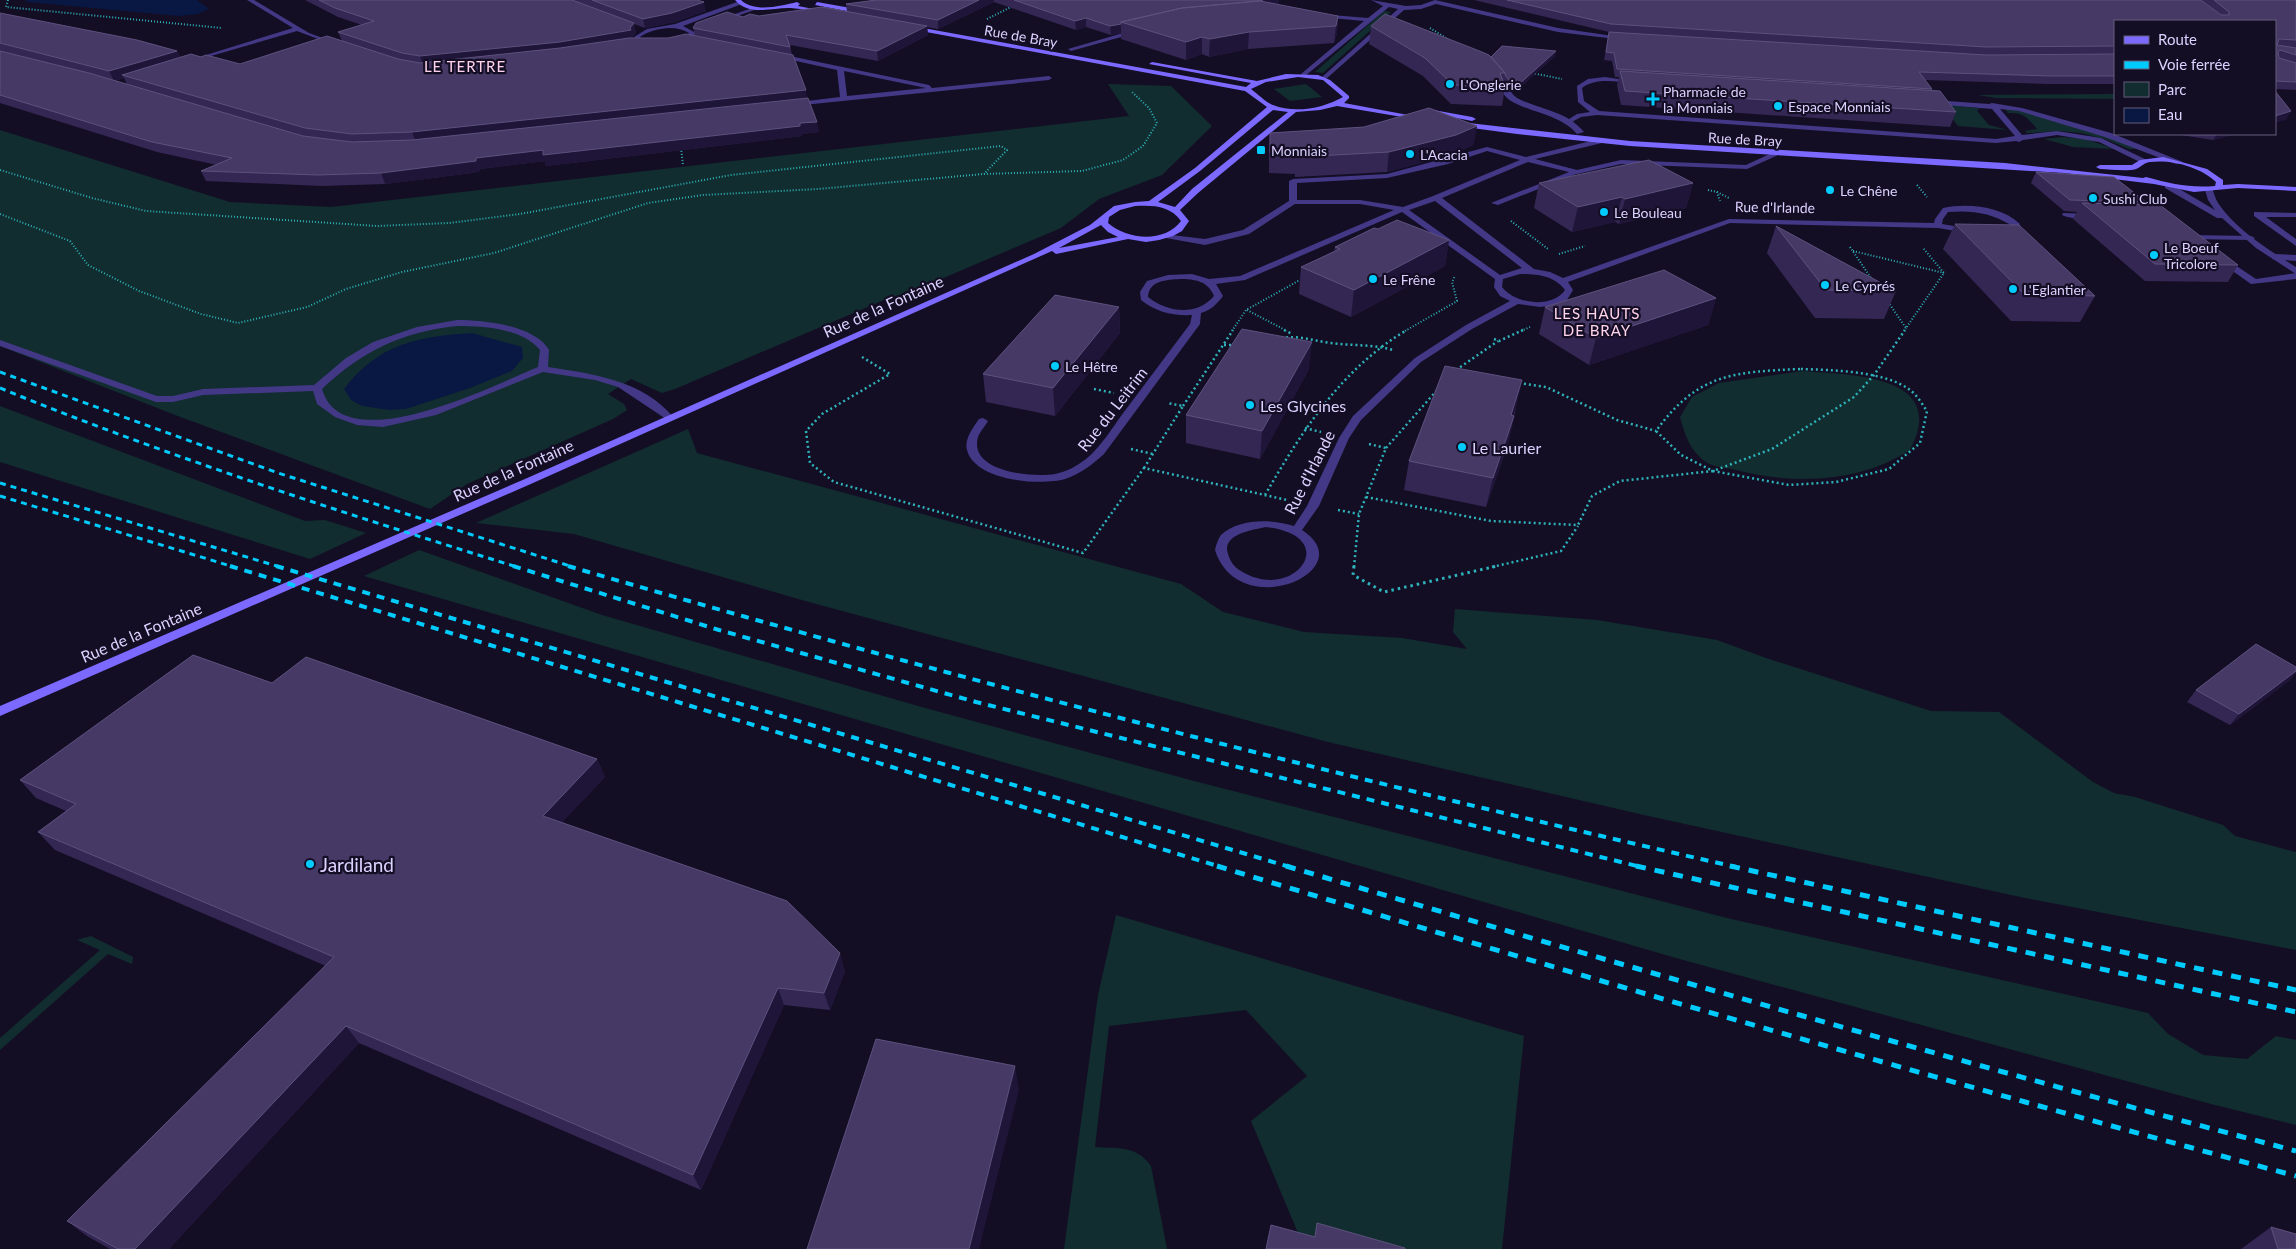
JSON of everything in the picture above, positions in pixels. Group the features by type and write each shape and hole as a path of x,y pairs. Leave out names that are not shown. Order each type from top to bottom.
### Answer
{"street":[{"path":"250,0 297,29 342,46"},
{"path":"1374,0 1388,5 1404,7 1424,6 1435,1 1558,30 1634,39"},
{"path":"716,22 757,8 790,6 868,17 803,1 790,6"},
{"path":"674,27 739,2 757,8"},
{"path":"1303,75 1388,5"},
{"path":"1324,78 1395,18 1404,7"},
{"path":"1483,13 1484,21"},
{"path":"1316,15 1368,20"},
{"name":"Rue de Bray","path":"1247,89 907,24 1071,49 1255,82"},
{"path":"632,44 644,43 637,37 642,30 674,27 691,30 699,28"},
{"path":"1071,49 1146,28"},
{"path":"184,63 297,29"},
{"path":"673,43 692,36 691,30"},
{"path":"687,39 695,40"},
{"path":"776,56 941,89"},
{"path":"840,68 844,99"},
{"path":"1489,71 1502,83 1512,99 1568,122 1580,132"},
{"path":"1303,75 1324,78 1347,97 1339,104 1294,111 1272,107 1247,89 1255,82 1303,75"},
{"path":"785,105 1049,78"},
{"path":"1597,113 1581,102 1579,87 1582,84 1598,80 1639,82"},
{"name":"Rue de Bray","path":"1347,97 1481,120 1662,140 1923,152 2094,166 2134,167"},
{"path":"1923,101 1992,105 2020,109 2074,125 2212,174 2296,189"},
{"name":"Rue de Bray","path":"1339,104 1511,132 1599,142 1961,162 2098,174 2153,182 2186,190 2209,190 2219,187"},
{"path":"1992,105 2018,134 2018,140"},
{"path":"1150,204 1185,180 1272,107"},
{"path":"1176,210 1195,191 1294,111"},
{"name":"Rue de Bray","path":"1568,122 1579,116 1597,113 1980,141 2018,140 2056,133 2101,140 2145,161"},
{"path":"1209,282 1216,288 1218,296 1215,302 1208,307 1197,310 1178,312 1159,309 1144,298 1143,292 1147,286 1167,277 1188,276 1209,282 1242,278 1403,209 1436,198 1530,158 1599,142"},
{"path":"1293,202 1293,182 1387,176 1445,162 1487,149 1530,158 1577,172"},
{"path":"1496,203 1577,172 1621,162 1747,167 1779,153"},
{"path":"2153,182 2141,176 2134,167 2137,163 2145,161 2179,162"},
{"path":"2212,174 2220,182 2219,187 2296,189"},
{"path":"2168,186 2234,226 2296,271"},
{"path":"2209,190 2212,202 2234,226"},
{"path":"1436,198 1531,271 1562,281 1569,290 1568,296 1562,300 1543,304 1517,301 1498,289 1496,283 1499,278 1508,273 1531,271"},
{"path":"1166,236 1205,242 1246,232 1293,202 1360,202 1403,209 1499,278"},
{"path":"1150,204 1176,210 1185,221 1177,232 1166,236"},
{"name":"Rue de la Fontaine","path":"0,711 1037,256 1091,228 1117,208 1150,204"},
{"path":"1938,226 1940,218 1946,210 1966,207 1987,209 2016,224 2011,232 1997,235"},
{"path":"2296,214 2257,214 2296,243"},
{"path":"2066,215 2105,216"},
{"path":"1105,218 1104,224 1109,229 1129,238"},
{"name":"Rue d'Irlande","path":"1562,281 1729,220 1938,226 1978,233"},
{"path":"2206,248 2187,234 2251,238"},
{"name":"Rue de la Fontaine","path":"1037,256 1073,247 1129,238 1142,239 1166,236"},
{"path":"2214,254 2254,282 2296,276"},
{"path":"2275,257 2296,258"},
{"name":"Rue d'Irlande","path":"1296,531 1313,506 1344,438 1357,418 1418,360 1469,327 1517,301"},
{"name":"Rue du Leitrim","path":"983,422 971,439 972,452 981,464 997,473 1029,479 1054,478 1071,473 1089,464 1100,452 1195,324 1197,310"},
{"path":"0,343 156,399 173,399 203,392 317,388 336,370 359,353 385,340 411,332 457,323 492,325 525,335 543,347 546,357 542,369"},
{"path":"317,388 321,402 339,414 357,422 383,424 432,413 542,369 596,377 622,385 653,404 669,418"},
{"name":"Rue d'Irlande","path":"1250,525 1282,526 1296,531 1313,548 1314,559 1310,568 1299,577 1287,582 1270,583 1244,578 1230,571 1220,556 1220,546 1226,537 1236,529 1250,525"}],"path":[{"path":"8,0 6,7 208,26 264,38"},
{"path":"985,20 1016,4"},
{"path":"1426,25 1451,40"},
{"path":"1489,71 1511,69 1582,84"},
{"path":"0,214 70,241 88,265 139,291 201,314 238,323 307,307 346,289 402,272 494,253 648,203 703,195 818,189 983,174 1036,174 1082,171 1123,160 1143,146 1157,123 1149,108 1130,90"},
{"path":"681,146 683,164"},
{"path":"0,170 92,198 146,211 377,226 449,223 520,214 731,176 1001,146 1007,150 983,174"},
{"path":"1708,189 1717,192 1722,210"},
{"path":"1918,242 1944,274"},
{"path":"1849,245 1874,282"},
{"path":"1852,250 1944,274"},
{"path":"1438,389 1386,448 1359,514 1353,575 1384,592 1561,551 1578,525 1592,496 1620,481 1713,471 1772,449 1854,397 1874,375 1944,274"},
{"path":"1183,406 1246,310 1305,278"},
{"path":"1885,297 1906,328"},
{"path":"1246,310 1293,335 1332,343 1382,346 1418,360"},
{"path":"1274,340 1293,335"},
{"path":"1461,375 1451,374 1499,341"},
{"path":"1224,345 1239,346"},
{"path":"1518,383 1546,387 1617,420 1656,431 1681,455 1713,471 1789,485 1836,482 1889,469 1920,444 1927,411 1909,389 1874,375 1845,370 1787,368 1729,377 1696,389 1671,411 1656,431"},
{"path":"1305,428 1386,448"},
{"path":"1366,497 1491,520 1578,525"}],"green space":[{"path":"1384,11 1391,12 1323,73 1315,72"},
{"path":"1108,84 1171,86 1212,126 1162,175 1099,199 1061,228 915,290 884,300 675,389 662,393 631,379 608,394 624,404 627,410 613,419 467,484 430,509 175,415 0,346 0,130 230,202 331,207 1129,116"},
{"path":"1306,84 1322,97 1290,101 1274,89"},
{"path":"2114,94 2114,99 1996,98 1978,95"},
{"path":"1941,104 1984,109 1977,111 1989,125 2008,130 1958,126"},
{"path":"2005,109 2021,111 2072,125 2137,149 2129,149 2105,139 2080,133 2059,131 2027,133 2025,131 2037,129 2024,116 2017,113 2008,113"},
{"path":"2062,137 2086,139 2114,149 2073,147 2044,139"},
{"path":"1802,371 1845,374 1868,378 1889,383 1906,393 1917,406 1919,425 1910,450 1890,461 1848,475 1803,479 1758,475 1716,466 1700,458 1692,448 1680,417 1692,397 1719,383"},
{"path":"0,406 305,521 325,520 366,533 310,559 0,462"},
{"path":"688,429 697,453 1181,584 1223,612 1304,632 1402,638 1467,649 1453,632 1455,609 1597,620 1717,640 1766,658 1931,711 1999,712 2093,782 2114,793 2135,797 2223,825 2235,836 2296,852 2296,950 2025,898 1644,815 1328,742 809,602 574,534 476,523"},
{"path":"419,550 602,615 918,706 1194,781 1731,919 2148,1013 2168,1034 2203,1055 2247,1059 2276,1036 2296,1040 2296,1125 2211,1104 1676,958 364,576"},
{"path":"1116,915 1524,1036 1502,1249 1330,1249 1298,1233 1251,1121 1307,1076 1246,1010 1109,1026 1095,1147 1119,1148 1133,1151 1145,1159 1151,1166 1167,1249 1064,1249 1098,995"},
{"path":"91,936 133,957 132,964 108,954 0,1050 0,1038 100,950 77,940"}],"water":[{"path":"25,0 197,0 209,9 198,14 179,16 28,2"},
{"path":"472,333 522,347 523,358 512,371 470,388 406,409 389,410 362,406 351,400 344,389 371,362 385,352 401,345 434,337"}],"building":[{"path":"319,0 572,0 634,23 630,28 631,30 560,42 420,56 402,53 338,32 374,21 335,8"},
{"path":"592,0 697,0 704,2 672,13 643,19"},
{"path":"876,0 979,0 938,20 846,4"},
{"path":"1014,0 1263,0 1182,8 1110,26 1086,18 1075,21"},
{"path":"1507,0 2201,0 2221,15 2229,15 2229,12 2214,0 2296,0 2296,40 2279,39 2277,45 2296,48 2296,55 2280,50 2278,52 2279,58 2296,63 2296,82 2276,81 2276,20 2114,20 2114,46 1986,47 1611,24"},
{"path":"1260,1 1338,16 1336,26 1249,32 1210,39 1202,37 1186,42 1121,22 1182,8"},
{"path":"822,7 927,26 877,51 786,35 790,47 693,28 696,23 727,12 743,17 750,14 759,16"},
{"path":"0,13 137,40 177,51 109,71 0,43"},
{"path":"1385,14 1489,55 1505,73 1500,73 1505,87 1453,85 1425,58 1371,26"},
{"path":"1609,32 1986,55 2114,54 2114,76 1919,72 1932,89 1617,69 1614,53 1606,52"},
{"path":"686,34 793,55 806,90 412,132 352,134 305,128 122,75 191,54 201,57 206,55 240,64 327,36 398,59 420,63 560,48 629,38 668,38"},
{"path":"1502,46 1556,51 1517,86 1514,86 1491,57"},
{"path":"0,51 89,73 303,136 352,142 412,140 808,98 817,122 800,123 800,126 543,155 543,150 381,173 318,175 201,171 232,158 152,142 0,95"},
{"path":"1620,71 1940,91 1956,112 1625,91"},
{"path":"2276,92 2291,111 2276,116"},
{"path":"1429,108 1477,126 1456,135 1389,152 1297,157 1297,154 1270,153 1270,133 1364,127"},
{"path":"1649,160 1693,183 1625,199 1622,197 1578,207 1539,183"},
{"path":"2036,172 2114,177 2146,202 2070,200"},
{"path":"2082,203 2160,205 2238,265 2155,264"},
{"path":"1397,220 1449,240 1354,290 1301,267 1340,249 1335,247 1374,228 1378,229"},
{"path":"1955,224 2019,225 2095,296 2024,294"},
{"path":"1776,226 1896,291 1826,290"},
{"path":"1664,270 1716,298 1596,338 1545,307"},
{"path":"1055,295 1119,307 1053,388 983,374"},
{"path":"1242,329 1312,342 1262,431 1186,415"},
{"name":"Le Laurier","path":"1445,366 1522,380 1511,415 1514,416 1493,478 1409,461"},
{"path":"2256,644 2296,667 2296,671 2239,714 2196,690"},
{"path":"193,655 272,683 306,657 597,759 543,816 787,901 840,953 824,993 778,988 693,1175 346,1026 135,1249 118,1249 67,1221 334,957 38,832 76,804 20,780"},
{"path":"876,1039 1015,1066 969,1249 807,1249"},
{"path":"1317,1223 1405,1249 1266,1249 1271,1225 1315,1237"},
{"path":"2271,1227 2296,1234 2296,1249 2278,1249"}],"railway":[{"path":"0,372 278,473 573,567"},
{"path":"0,388 192,461 517,567"},
{"path":"0,483 280,567"},
{"path":"0,496 234,567"},
{"path":"230,566 1221,867"},
{"path":"276,566 1290,867"},
{"path":"513,566 719,630 976,702 1641,867"},
{"path":"568,566 858,648 1150,726 1442,798 1736,867"},
{"path":"1217,866 1755,1026 2296,1176"},
{"path":"1286,866 1790,1012 2296,1151"},
{"path":"1636,866 2296,1012"},
{"path":"1730,866 2296,990"}],"place":[{"name":"L'Onglerie","path":"1450,84"},
{"name":"Pharmacie de la Monniais","path":"1653,99"},
{"name":"Espace Monniais","path":"1778,106"},
{"name":"Monniais","path":"1261,150"},
{"name":"L'Acacia","path":"1410,154"},
{"name":"Le Chêne","path":"1830,190"},
{"name":"Sushi Club","path":"2093,198"},
{"name":"Le Bouleau","path":"1604,212"},
{"name":"Le Boeuf Tricolore","path":"2154,255"},
{"name":"Le Frêne","path":"1373,279"},
{"name":"Le Cyprés","path":"1825,285"},
{"name":"L'Eglantier","path":"2013,289"},
{"name":"Le Hêtre","path":"1055,366"},
{"name":"Les Glycines","path":"1250,405"},
{"name":"Le Laurier","path":"1462,447"},
{"name":"Jardiland","path":"310,864"}],"district":[{"name":"LE TERTRE","path":"465,66"},
{"name":"LES HAUTS DE BRAY","path":"1597,322"}]}
